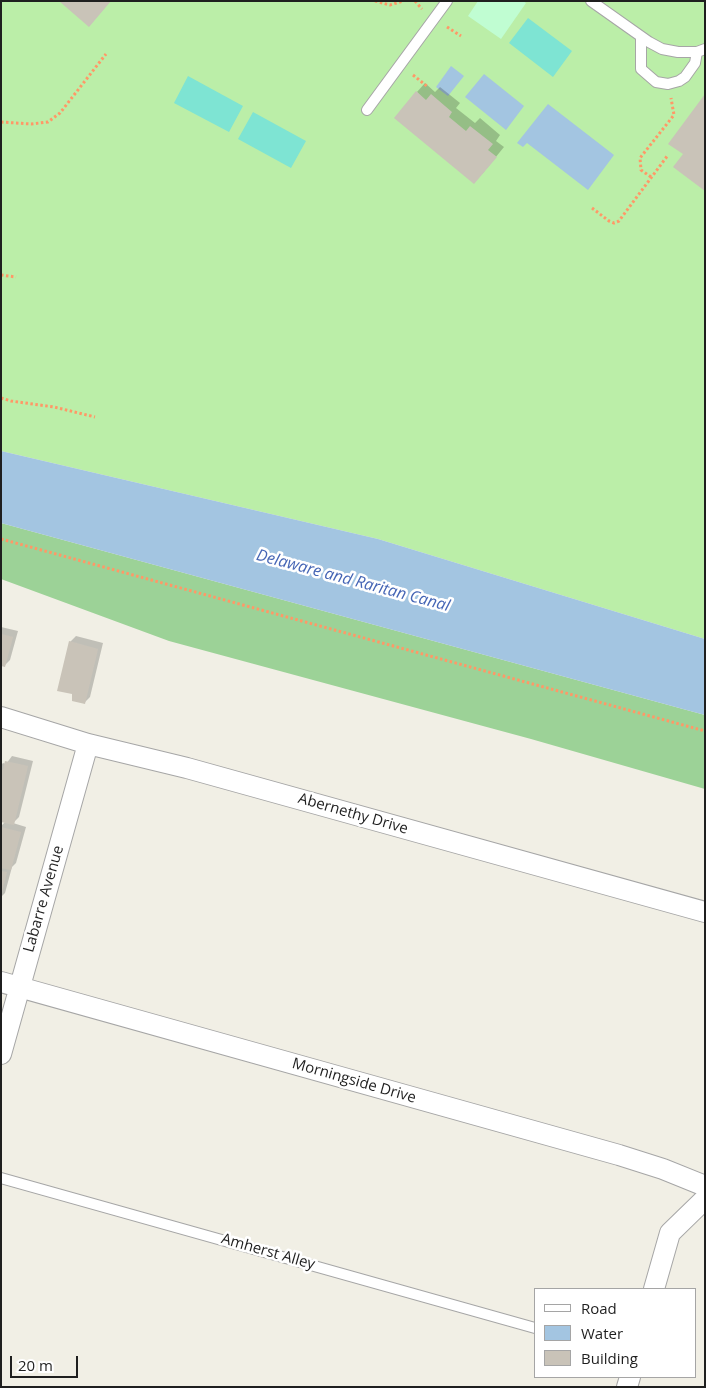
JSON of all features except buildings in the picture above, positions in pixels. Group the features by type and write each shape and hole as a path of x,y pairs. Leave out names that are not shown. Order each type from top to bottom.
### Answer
{"street":[{"name":"Abernethy Drive","path":"1,717 88,744 196,771 705,912"},
{"name":"Labarre Avenue","path":"1,1054 10,985 88,744"},
{"name":"Morningside Drive","path":"10,985 618,1155 705,1186"},
{"path":"654,1288 670,1233 678,1223 705,1199"}],"lane":[{"path":"368,110 447,1"},
{"path":"591,1 641,37 662,49 678,52 701,50"},
{"path":"641,37 641,68 645,74 656,82 668,84 685,77 701,50"},
{"name":"Amherst Alley","path":"1,1178 534,1328"}],"path":[{"path":"375,1 390,5 403,1"},
{"path":"415,1 422,9"},
{"path":"447,26 461,36"},
{"path":"1,122 31,124 48,122 60,114 106,54"},
{"path":"651,177 641,170 640,158 674,114 668,84"},
{"path":"592,208 609,221 614,223 619,221 668,155"},
{"path":"1,275 16,277"},
{"path":"1,398 54,406 95,417"},
{"path":"1,539 705,731"}],"green space":[{"path":"1,1 705,1 705,639 378,539 1,451"},
{"path":"478,1 523,1 526,3 501,39 468,16"},
{"path":"1,523 705,715 705,789 531,739 169,641 1,579"}],"shaded area":[{"path":"528,18 572,51 553,77 509,43"},
{"path":"188,76 243,106 229,132 174,103"},
{"path":"253,112 306,141 291,168 238,139"}],"water":[{"path":"451,66 464,76 448,96 436,87"},
{"path":"484,74 524,106 506,130 465,97"},
{"path":"548,104 614,155 588,190 527,143 523,147 517,143"},
{"name":"Delaware and Raritan Canal","path":"1,451 378,539 705,639 705,715 1,523"}]}
